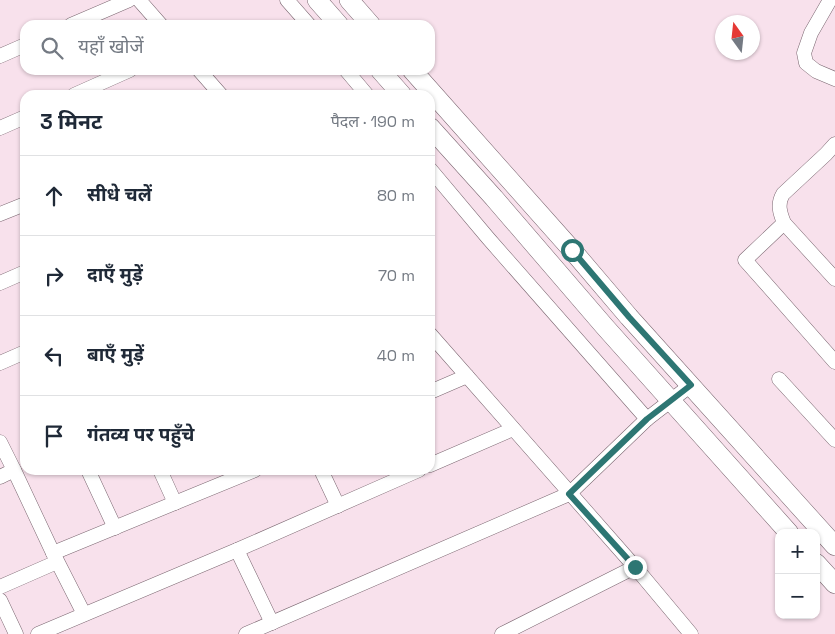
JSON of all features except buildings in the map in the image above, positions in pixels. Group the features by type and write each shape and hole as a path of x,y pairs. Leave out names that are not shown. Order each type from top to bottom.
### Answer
{"street":[{"path":"83,20 129,0"},
{"path":"139,0 157,20"},
{"path":"288,0 304,20"},
{"path":"317,0 335,20"},
{"path":"349,0 367,20"},
{"path":"830,0 812,33 804,53 806,63 816,72 835,79"},
{"path":"0,56 20,47"},
{"path":"85,90 119,75"},
{"path":"204,75 217,90"},
{"path":"350,75 363,90"},
{"path":"384,75 398,90"},
{"path":"416,75 430,90"},
{"path":"435,96 835,546"},
{"path":"0,128 20,119"},
{"path":"435,132 604,328 785,529"},
{"path":"832,153 783,194 779,204 784,224 835,279"},
{"path":"435,175 647,419"},
{"path":"0,214 20,206"},
{"path":"784,224 745,260 835,362"},
{"path":"0,283 20,274"},
{"path":"435,340 635,567 691,634"},
{"path":"0,363 20,354"},
{"path":"435,390 466,376"},
{"path":"779,379 835,440"},
{"path":"256,632 272,623 569,494 647,419 691,385"},
{"path":"435,463 513,429"},
{"path":"0,442 84,614"},
{"path":"0,477 14,470"},
{"path":"90,475 115,528"},
{"path":"162,475 175,503"},
{"path":"0,588 115,528 175,503 234,475"},
{"path":"323,475 338,506"},
{"path":"38,634 238,550 408,475"},
{"path":"238,550 272,623"},
{"path":"502,634 635,567"},
{"path":"820,567 835,584"},
{"path":"0,600 16,634"}],"route":[{"path":"572,250 629,317 691,385 647,419 569,494 635,567"}]}
